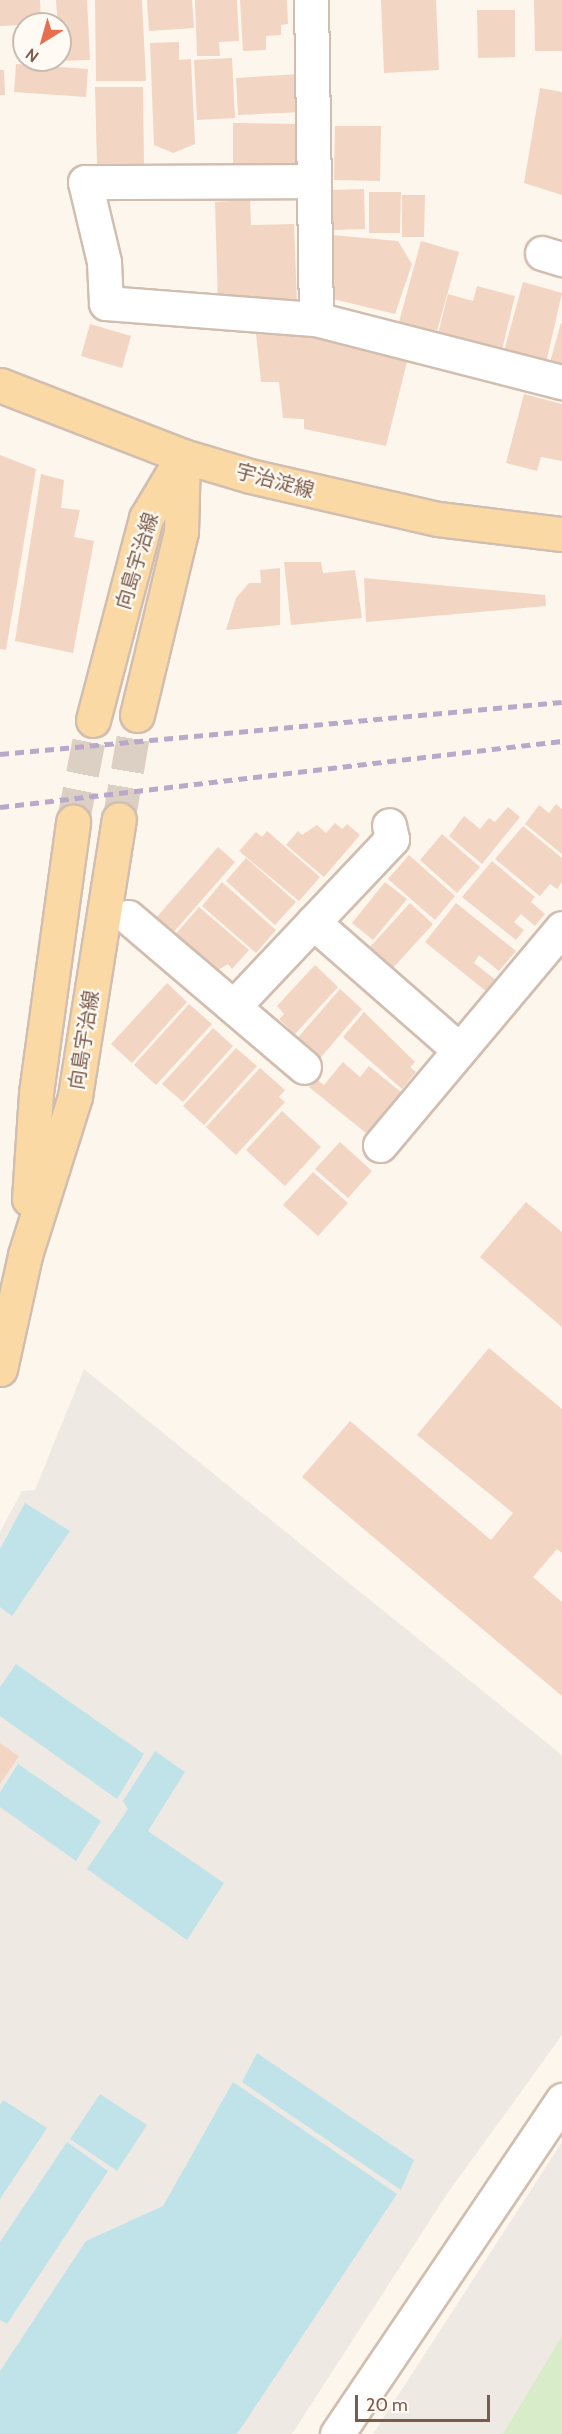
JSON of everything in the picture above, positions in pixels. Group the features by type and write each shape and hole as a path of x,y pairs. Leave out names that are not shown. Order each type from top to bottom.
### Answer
{"main road":[{"name":"宇治淀線","path":"0,386 183,456 250,476 438,519 562,534"},
{"name":"向島宇治線","path":"137,715 181,532 183,456"},
{"name":"向島宇治線","path":"93,720 146,518 183,456"},
{"name":"向島宇治線","path":"0,1369 25,1255 75,1096 119,819"},
{"name":"向島宇治線","path":"25,1255 36,1093 73,822"}],"street":[{"path":"311,0 316,319"},
{"path":"314,181 85,182 104,262 106,303 316,319 562,382"},
{"path":"234,1006 392,839 389,825"},
{"path":"128,917 304,1067"},
{"path":"313,922 459,1050"},
{"path":"381,1145 562,928"},
{"path":"337,2434 562,2100"}],"shaded area":[{"path":"84,1369 562,1755 562,2035 447,2194 292,2434 0,2434 0,1532 22,1491 35,1490"},
{"path":"562,2142 562,2434 373,2434"}],"green space":[{"path":"562,2336 562,2434 503,2434"}],"water":[{"path":"25,1503 70,1531 12,1616 0,1607 0,1549"},
{"path":"16,1664 144,1754 117,1799 0,1716 0,1687"},
{"path":"155,1751 185,1772 148,1831 224,1883 187,1940 87,1869 128,1809 123,1801"},
{"path":"18,1764 101,1821 76,1861 0,1807 0,1792"},
{"path":"257,2053 414,2160 401,2190 242,2082"},
{"path":"233,2082 397,2194 237,2434 0,2434 0,2371 86,2241 163,2206"},
{"path":"100,2094 147,2125 117,2171 70,2139"},
{"path":"3,2100 47,2128 0,2199 0,2105"},
{"path":"67,2142 108,2171 7,2324 0,2320 0,2242"}],"building":[{"path":"0,0 40,0 40,12 12,12 12,25 0,26"},
{"path":"56,0 87,0 90,60 72,61 72,12 57,12"},
{"path":"95,0 142,0 146,81 96,81"},
{"path":"147,0 192,0 194,28 149,31"},
{"path":"195,0 237,0 239,41 219,42 220,56 197,56"},
{"path":"240,0 287,0 288,24 281,25 281,35 266,36 266,50 243,51"},
{"path":"381,0 436,0 439,70 384,73"},
{"path":"534,0 562,0 562,51 535,51"},
{"path":"477,10 515,10 515,57 478,58"},
{"path":"179,42 179,60 191,59 195,144 173,153 154,145 150,43"},
{"path":"232,58 235,118 197,120 194,60"},
{"path":"72,68 88,69 86,97 14,92 15,72 72,72"},
{"path":"0,70 4,70 5,95 0,95"},
{"path":"299,74 302,112 238,115 236,78"},
{"path":"95,87 143,87 144,165 97,165"},
{"path":"540,88 562,92 562,195 524,183"},
{"path":"233,123 298,124 298,164 291,164 291,172 233,171"},
{"path":"335,126 381,126 380,181 334,180"},
{"path":"364,189 365,229 333,230 332,190"},
{"path":"369,192 401,192 400,233 369,233"},
{"path":"402,195 425,195 424,237 402,237"},
{"path":"250,200 251,225 294,224 297,303 218,305 215,202"},
{"path":"332,235 398,241 412,264 395,314 333,299"},
{"path":"421,241 459,252 437,331 399,322"},
{"path":"523,282 562,293 546,363 504,351"},
{"path":"477,286 515,296 502,350 438,334 448,294 473,301"},
{"path":"90,324 131,336 122,368 81,356"},
{"path":"562,324 562,365 550,362"},
{"path":"256,334 304,336 409,354 386,446 304,429 304,419 283,418 279,382 261,382"},
{"path":"524,394 562,404 562,461 541,457 537,471 506,463"},
{"path":"0,455 36,469 6,650 0,649"},
{"path":"41,474 64,480 61,508 80,510 74,537 94,541 73,653 15,641"},
{"path":"284,562 321,562 323,573 355,570 362,618 291,625"},
{"path":"280,568 280,625 226,630 236,598 249,583 261,583 260,570"},
{"path":"364,578 545,595 546,606 366,622"},
{"path":"556,804 562,809 562,854 525,824 539,805 549,813"},
{"path":"508,807 520,817 482,864 449,836 464,816 480,829 489,818 495,822"},
{"path":"335,823 342,829 347,824 360,835 324,877 286,845 298,831 302,835 317,825 326,833"},
{"path":"523,826 562,858 562,882 557,889 550,884 540,896 495,859"},
{"path":"267,831 320,877 299,901 239,851 256,832 262,837"},
{"path":"442,834 480,867 457,893 420,860"},
{"path":"218,847 235,862 172,934 155,919"},
{"path":"409,855 455,896 435,920 388,879"},
{"path":"246,858 296,902 275,925 226,881"},
{"path":"492,861 535,897 531,902 545,914 535,926 521,914 514,922 524,930 516,940 462,897"},
{"path":"222,882 276,930 256,953 202,906"},
{"path":"385,882 407,899 373,940 352,923"},
{"path":"410,903 433,924 393,968 370,947"},
{"path":"456,903 516,951 499,971 479,955 474,963 497,981 487,992 425,942"},
{"path":"199,907 249,950 232,969 228,964 215,972 174,936"},
{"path":"315,965 338,987 295,1034 279,1019 284,1014 277,1006"},
{"path":"167,983 187,1002 132,1063 111,1044"},
{"path":"340,989 362,1009 317,1062 294,1042"},
{"path":"189,1004 212,1024 156,1085 134,1065"},
{"path":"364,1012 415,1062 410,1067 416,1072 402,1089 343,1037"},
{"path":"213,1028 233,1046 183,1102 162,1084"},
{"path":"236,1048 257,1066 204,1125 183,1106"},
{"path":"343,1062 360,1077 369,1066 407,1097 392,1114 387,1109 366,1133 309,1087 316,1079 324,1085"},
{"path":"260,1068 285,1090 279,1097 285,1102 236,1155 206,1127"},
{"path":"282,1111 321,1147 285,1186 246,1150"},
{"path":"340,1142 372,1171 348,1198 315,1169"},
{"path":"313,1172 348,1203 318,1236 283,1205"},
{"path":"526,1202 562,1232 562,1327 480,1257"},
{"path":"489,1348 562,1409 562,1553 557,1549 533,1577 562,1602 562,1696 302,1477 350,1421 491,1540 513,1513 417,1435"},
{"path":"0,1743 19,1756 0,1784"}],"tunnel":[{"path":"119,819 137,715"},
{"path":"73,822 93,720"}],"railway":[{"path":"0,754 562,702"},
{"path":"0,807 562,741"}]}
